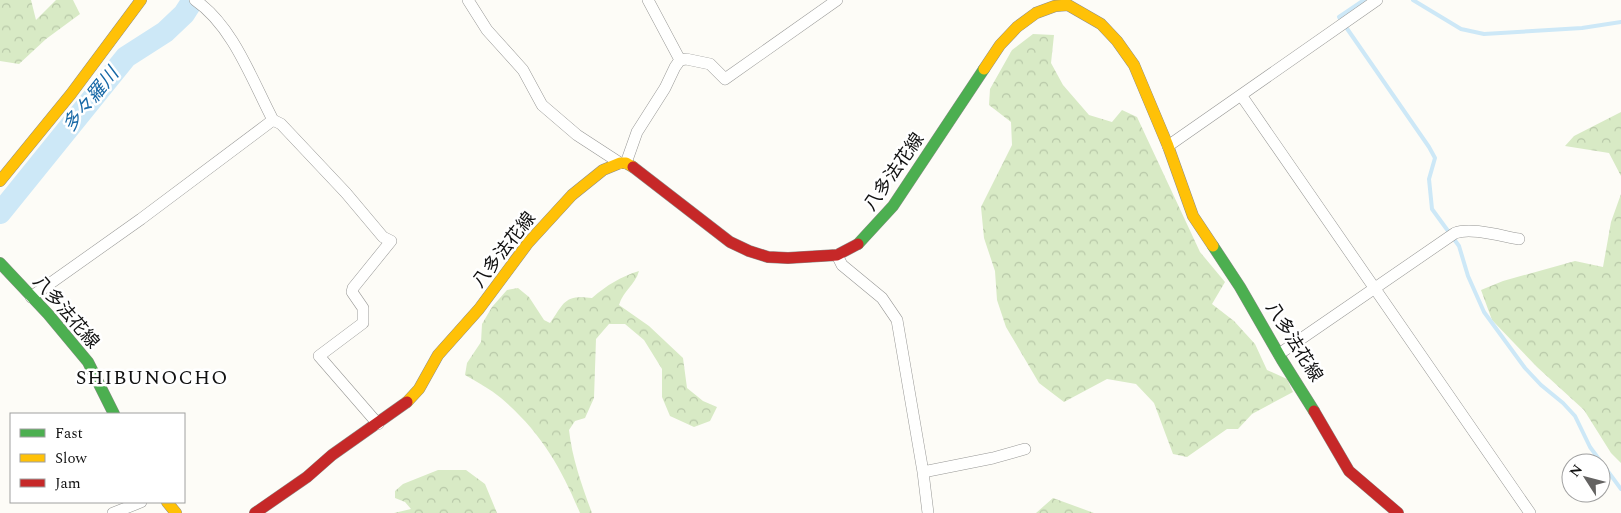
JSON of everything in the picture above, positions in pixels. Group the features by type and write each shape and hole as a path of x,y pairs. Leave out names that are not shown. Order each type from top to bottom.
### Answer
{"main road":[{"path":"0,180 71,94 141,0"},
{"name":"八多法花線","path":"256,513 279,495 308,477 332,455 406,403 419,389 438,355 480,309 516,259 548,221 572,195 603,170 623,163 638,170 730,242 768,257 788,258 836,255 861,243 894,206 1000,44 1036,13 1069,2 1101,24 1117,41 1134,65 1168,146 1193,216 1240,287 1349,471 1398,513"},
{"name":"八多法花線","path":"0,263 48,314 88,362 114,413"},
{"path":"168,503 176,513"}],"street":[{"path":"468,0 487,30 523,70 542,105 577,136 623,163 637,132 680,60 686,59 710,64 725,79 837,0"},
{"path":"648,0 680,60"},
{"path":"1168,146 1377,0"},
{"path":"197,2 221,26 243,58 272,120 281,124 346,193 383,236 391,241 353,288 352,292 363,308 363,323 319,356 378,424"},
{"path":"1241,95 1530,513"},
{"path":"32,297 141,219 272,120"},
{"path":"1279,354 1452,235 1461,231 1472,231 1519,239"},
{"path":"836,255 842,265 882,298 897,320 924,472 928,513"},
{"path":"924,472 993,458 1025,449"},
{"path":"113,513 138,503"}],"green space":[{"path":"0,0 31,0 36,20 56,0 73,0 80,14 46,39 19,64 0,61"},
{"path":"1033,34 1054,35 1051,63 1063,85 1089,115 1112,122 1122,110 1137,117 1200,252 1225,282 1212,304 1234,321 1255,344 1267,370 1287,379 1293,392 1252,414 1238,429 1227,429 1187,457 1173,454 1154,403 1136,384 1107,379 1064,402 1039,383 1006,327 997,300 995,271 984,238 981,207 1012,145 1011,122 989,105 990,89 1012,50"},
{"path":"1621,112 1621,176 1609,153 1565,146 1574,136"},
{"path":"1621,194 1621,463 1611,453 1584,410 1537,367 1492,320 1481,290 1503,281 1575,261 1603,267 1611,222"},
{"path":"639,271 619,305 649,326 683,358 687,388 703,401 717,407 710,421 694,427 670,416 662,397 662,369 644,340 625,324 609,324 596,339 594,398 585,418 575,421 569,430 575,461 592,513 580,513 557,465 538,437 527,423 501,398 465,375 467,363 481,342 482,324 492,307 507,290 518,288 529,297 544,320 550,323 562,305 570,299 592,298 614,282"},
{"path":"438,470 466,470 485,484 497,513 394,513 411,509 405,502 395,498 395,491 403,484"},
{"path":"1053,498 1094,513 1036,513"}],"waterway":[{"name":"多々羅川","path":"0,213 126,57 165,32 184,14 193,0"},
{"path":"1364,0 1339,17 1435,158 1429,179 1432,209 1459,246 1468,276 1484,312 1525,368 1575,416 1590,447 1621,489"},
{"path":"1413,0 1461,29 1484,34 1582,28 1621,22"}],"traffic: fast":[{"path":"858,244 893,206 984,69"},
{"path":"1213,246 1240,287 1314,411"},
{"path":"0,263 48,314 88,362 114,413"}],"traffic: slow":[{"path":"0,181 71,94 141,0"},
{"path":"984,69 1000,45 1017,27 1036,13 1055,6 1068,5 1101,24 1117,41 1134,65 1168,146 1193,216 1213,246"},
{"path":"407,402 419,389 438,355 479,309 528,243 572,195 603,170 620,163 626,163 633,167"},
{"path":"168,503 176,513"}],"traffic: jam":[{"path":"633,167 730,242 749,251 768,257 788,258 837,255 858,244"},
{"path":"255,513 307,477 332,455 407,402"},
{"path":"1314,411 1349,471 1398,513"}],"district":[{"name":"SHIBUNOCHO","path":"152,378"}]}
